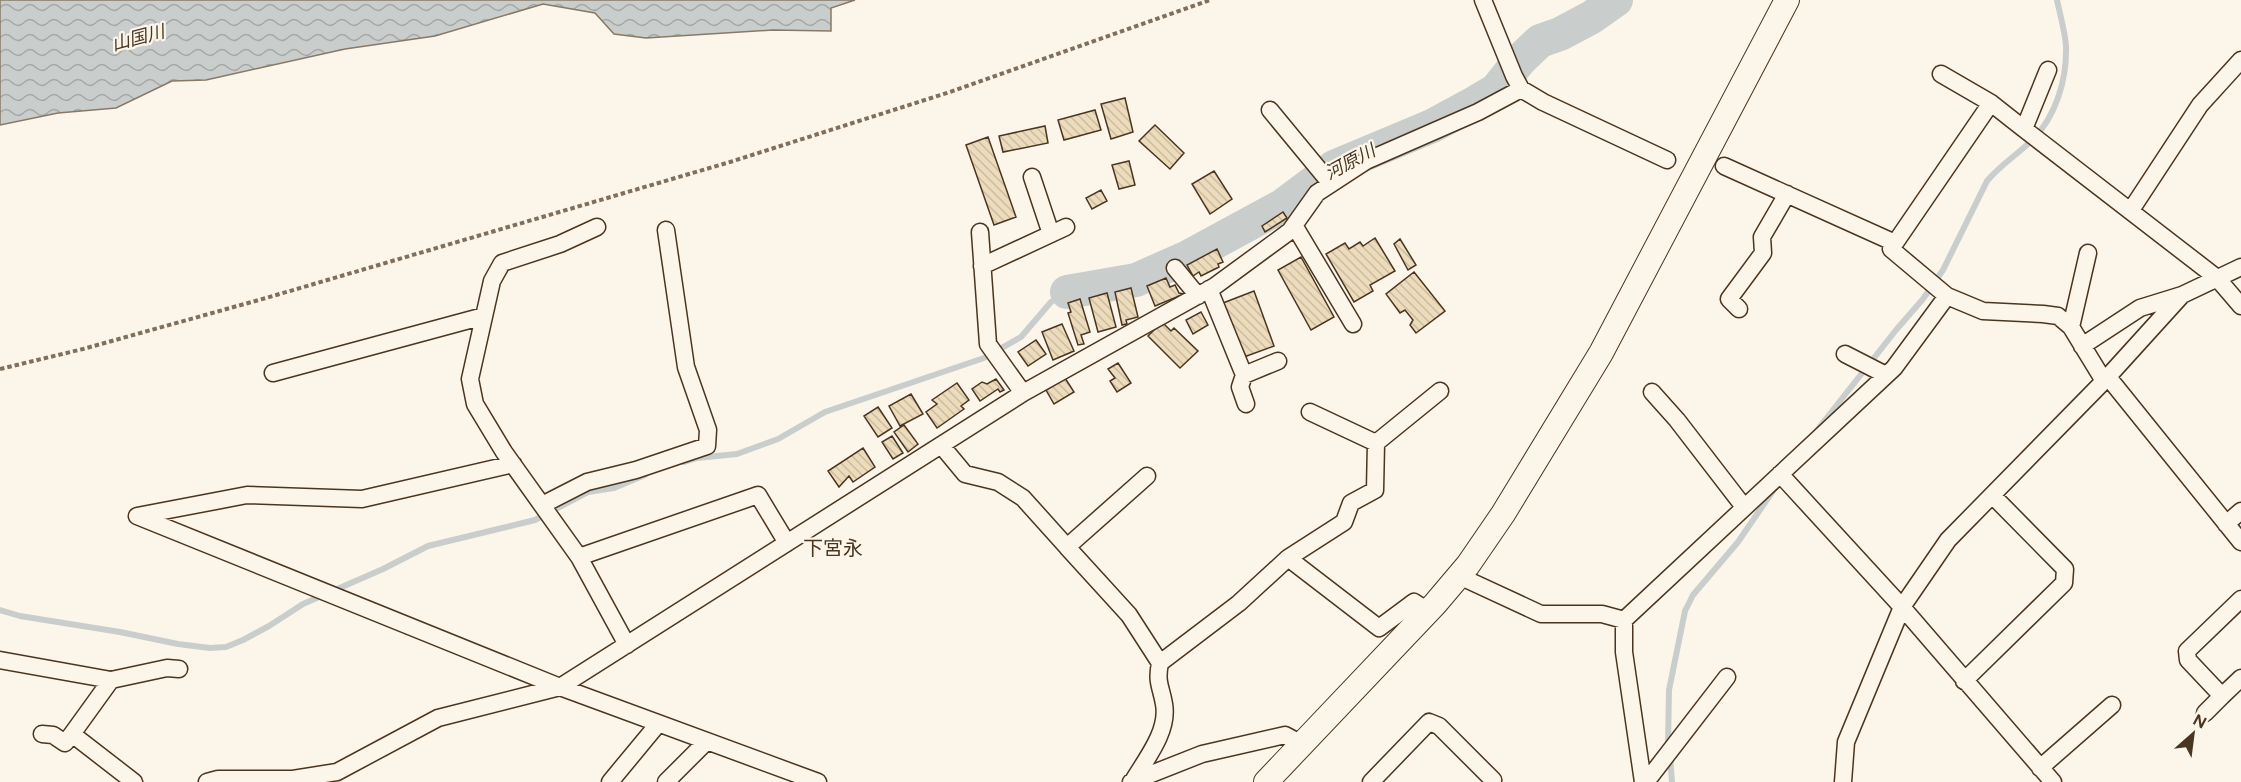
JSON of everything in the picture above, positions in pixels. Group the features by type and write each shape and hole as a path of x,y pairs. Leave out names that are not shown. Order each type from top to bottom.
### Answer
{"street":[{"path":"1483,0 1521,89 1543,102 1666,160"},
{"path":"1266,782 1459,576 1503,514 1601,353 1787,0"},
{"path":"2131,210 2200,105 2241,60"},
{"path":"2024,129 2048,70"},
{"path":"1941,74 1991,103 2131,210 2217,278 2241,306"},
{"path":"207,782 218,779 341,777 438,718 560,687 1023,393 1204,292 1290,231 1317,193 1366,161 1478,112 1521,89"},
{"path":"1991,103 1891,249 1947,296 1983,311 2058,316 2071,327 2106,379 2241,542"},
{"path":"1270,110 1331,184"},
{"path":"1724,166 1895,243"},
{"path":"1032,177 1051,234"},
{"path":"1739,309 1729,299 1763,253 1762,237 1787,194"},
{"path":"1294,225 1353,324"},
{"path":"597,227 560,244 502,263 492,281 470,379 475,404 513,464 579,557 627,645"},
{"path":"982,266 1066,227"},
{"path":"542,505 587,482 636,470 707,446 708,430 686,367 666,230"},
{"path":"980,232 988,344 1023,393"},
{"path":"2071,327 2088,253"},
{"path":"2082,346 2139,308 2182,295 2241,267"},
{"path":"1175,268 1204,292 1244,375 1240,387 1246,404"},
{"path":"1844,782 1846,742 1902,607 1948,540 2106,379 2182,295"},
{"path":"1645,782 1624,652 1624,620 1894,368 1947,296"},
{"path":"273,373 484,316"},
{"path":"1845,354 1886,375"},
{"path":"1244,375 1278,361"},
{"path":"1132,782 1154,746 1164,722 1165,706 1157,677 1160,663 1239,603 1288,558 1344,522 1351,502 1375,490 1377,443 1440,391"},
{"path":"1652,393 1677,420 1744,507"},
{"path":"1310,412 1377,443"},
{"path":"941,445 965,474 998,482 1023,498 1129,615 1160,663"},
{"path":"513,464 362,499 247,495 137,516 560,687 818,782"},
{"path":"1780,474 1902,607 2053,782"},
{"path":"1067,547 1147,476"},
{"path":"579,557 758,495 787,543"},
{"path":"1964,681 2064,583 2065,569 1993,496"},
{"path":"2226,524 2241,511"},
{"path":"1288,558 1379,628 1414,602 1428,611"},
{"path":"1459,576 1540,614 1602,614 1624,620"},
{"path":"2222,696 2188,660 2187,651 2241,599"},
{"path":"0,660 111,680 167,668 179,669"},
{"path":"1645,782 1727,677"},
{"path":"2205,713 2241,678"},
{"path":"42,734 53,735 65,743 111,680"},
{"path":"2040,768 2112,705"},
{"path":"1371,782 1429,722 1439,726 1492,782"},
{"path":"610,782 658,724"},
{"path":"72,734 134,782"},
{"path":"1132,782 1202,754 1285,735 1302,744"},
{"path":"666,782 707,741"}],"path":[{"path":"0,369 83,349 266,298 730,162 950,92 1210,0"}],"water":[{"name":"山国川","path":"0,0 855,0 831,8 831,31 773,30 646,38 614,34 595,13 543,4 435,36 345,49 206,80 172,81 116,108 58,113 0,125"}],"building":[{"path":"1125,98 1133,132 1111,139 1101,104"},
{"path":"1095,110 1101,130 1064,140 1058,120"},
{"path":"1155,125 1184,153 1170,169 1139,141"},
{"path":"1045,126 1048,143 1003,152 999,136"},
{"path":"988,137 1016,217 994,225 966,145"},
{"path":"1129,161 1135,185 1119,189 1112,165"},
{"path":"1214,171 1232,199 1210,214 1192,184"},
{"path":"1101,190 1107,201 1092,209 1086,198"},
{"path":"1283,212 1287,218 1265,232 1262,226"},
{"path":"1375,238 1395,271 1370,285 1373,291 1354,302 1326,254 1345,243 1349,249 1360,242 1363,246"},
{"path":"1400,239 1416,265 1408,270 1394,244"},
{"path":"1217,249 1223,262 1218,264 1219,267 1201,276 1199,272 1193,276 1187,265"},
{"path":"1301,257 1334,317 1311,330 1278,270"},
{"path":"1414,272 1445,311 1416,333 1410,325 1413,320 1405,310 1400,313 1386,294"},
{"path":"1166,278 1170,287 1175,285 1179,293 1184,294 1155,306 1147,286"},
{"path":"1131,288 1138,317 1126,320 1127,324 1122,325 1115,292"},
{"path":"1254,291 1274,346 1244,357 1223,303"},
{"path":"1107,293 1116,327 1098,332 1089,298"},
{"path":"1080,299 1090,332 1081,335 1084,344 1078,345 1068,313 1071,312 1068,303"},
{"path":"1201,312 1208,325 1193,334 1186,320"},
{"path":"1162,322 1171,331 1174,328 1198,351 1180,368 1148,336"},
{"path":"1062,324 1074,351 1053,360 1042,332"},
{"path":"1036,340 1046,354 1028,366 1018,352"},
{"path":"1118,363 1131,383 1117,392 1110,381 1115,378 1108,369"},
{"path":"1065,378 1074,392 1054,404 1046,390"},
{"path":"996,379 1004,390 1000,392 998,389 980,401 972,389 982,382 987,384"},
{"path":"957,383 969,400 961,406 964,409 937,428 926,412 937,404 932,400"},
{"path":"911,394 923,414 900,426 889,406"},
{"path":"878,407 892,428 878,437 864,416"},
{"path":"904,425 918,444 908,452 894,432"},
{"path":"892,436 903,453 893,459 882,442"},
{"path":"863,448 875,467 853,482 849,476 839,487 828,471"}],"waterway":[{"name":"河原川","path":"1067,292 1136,280 1188,257 1282,206 1334,167 1432,126 1496,90 1520,60 1540,41 1560,34 1592,17 1616,0"},
{"path":"1818,429 1923,299 1943,270 1987,181 2032,140 2048,120 2062,84 2066,59 2065,35 2057,0"},
{"path":"684,462 697,458 737,454 778,439 825,412 984,358 1021,337 1051,302 1067,292"},
{"path":"0,610 20,616 178,644 210,648 226,647 269,626 303,604 383,569 428,546 535,520 588,492 614,488 645,475"},
{"path":"1668,746 1669,690 1685,611 1693,595 1738,542 1777,485"},
{"path":"1670,756 1672,782"}],"district":[{"name":"下宮永","path":"833,548"}]}
